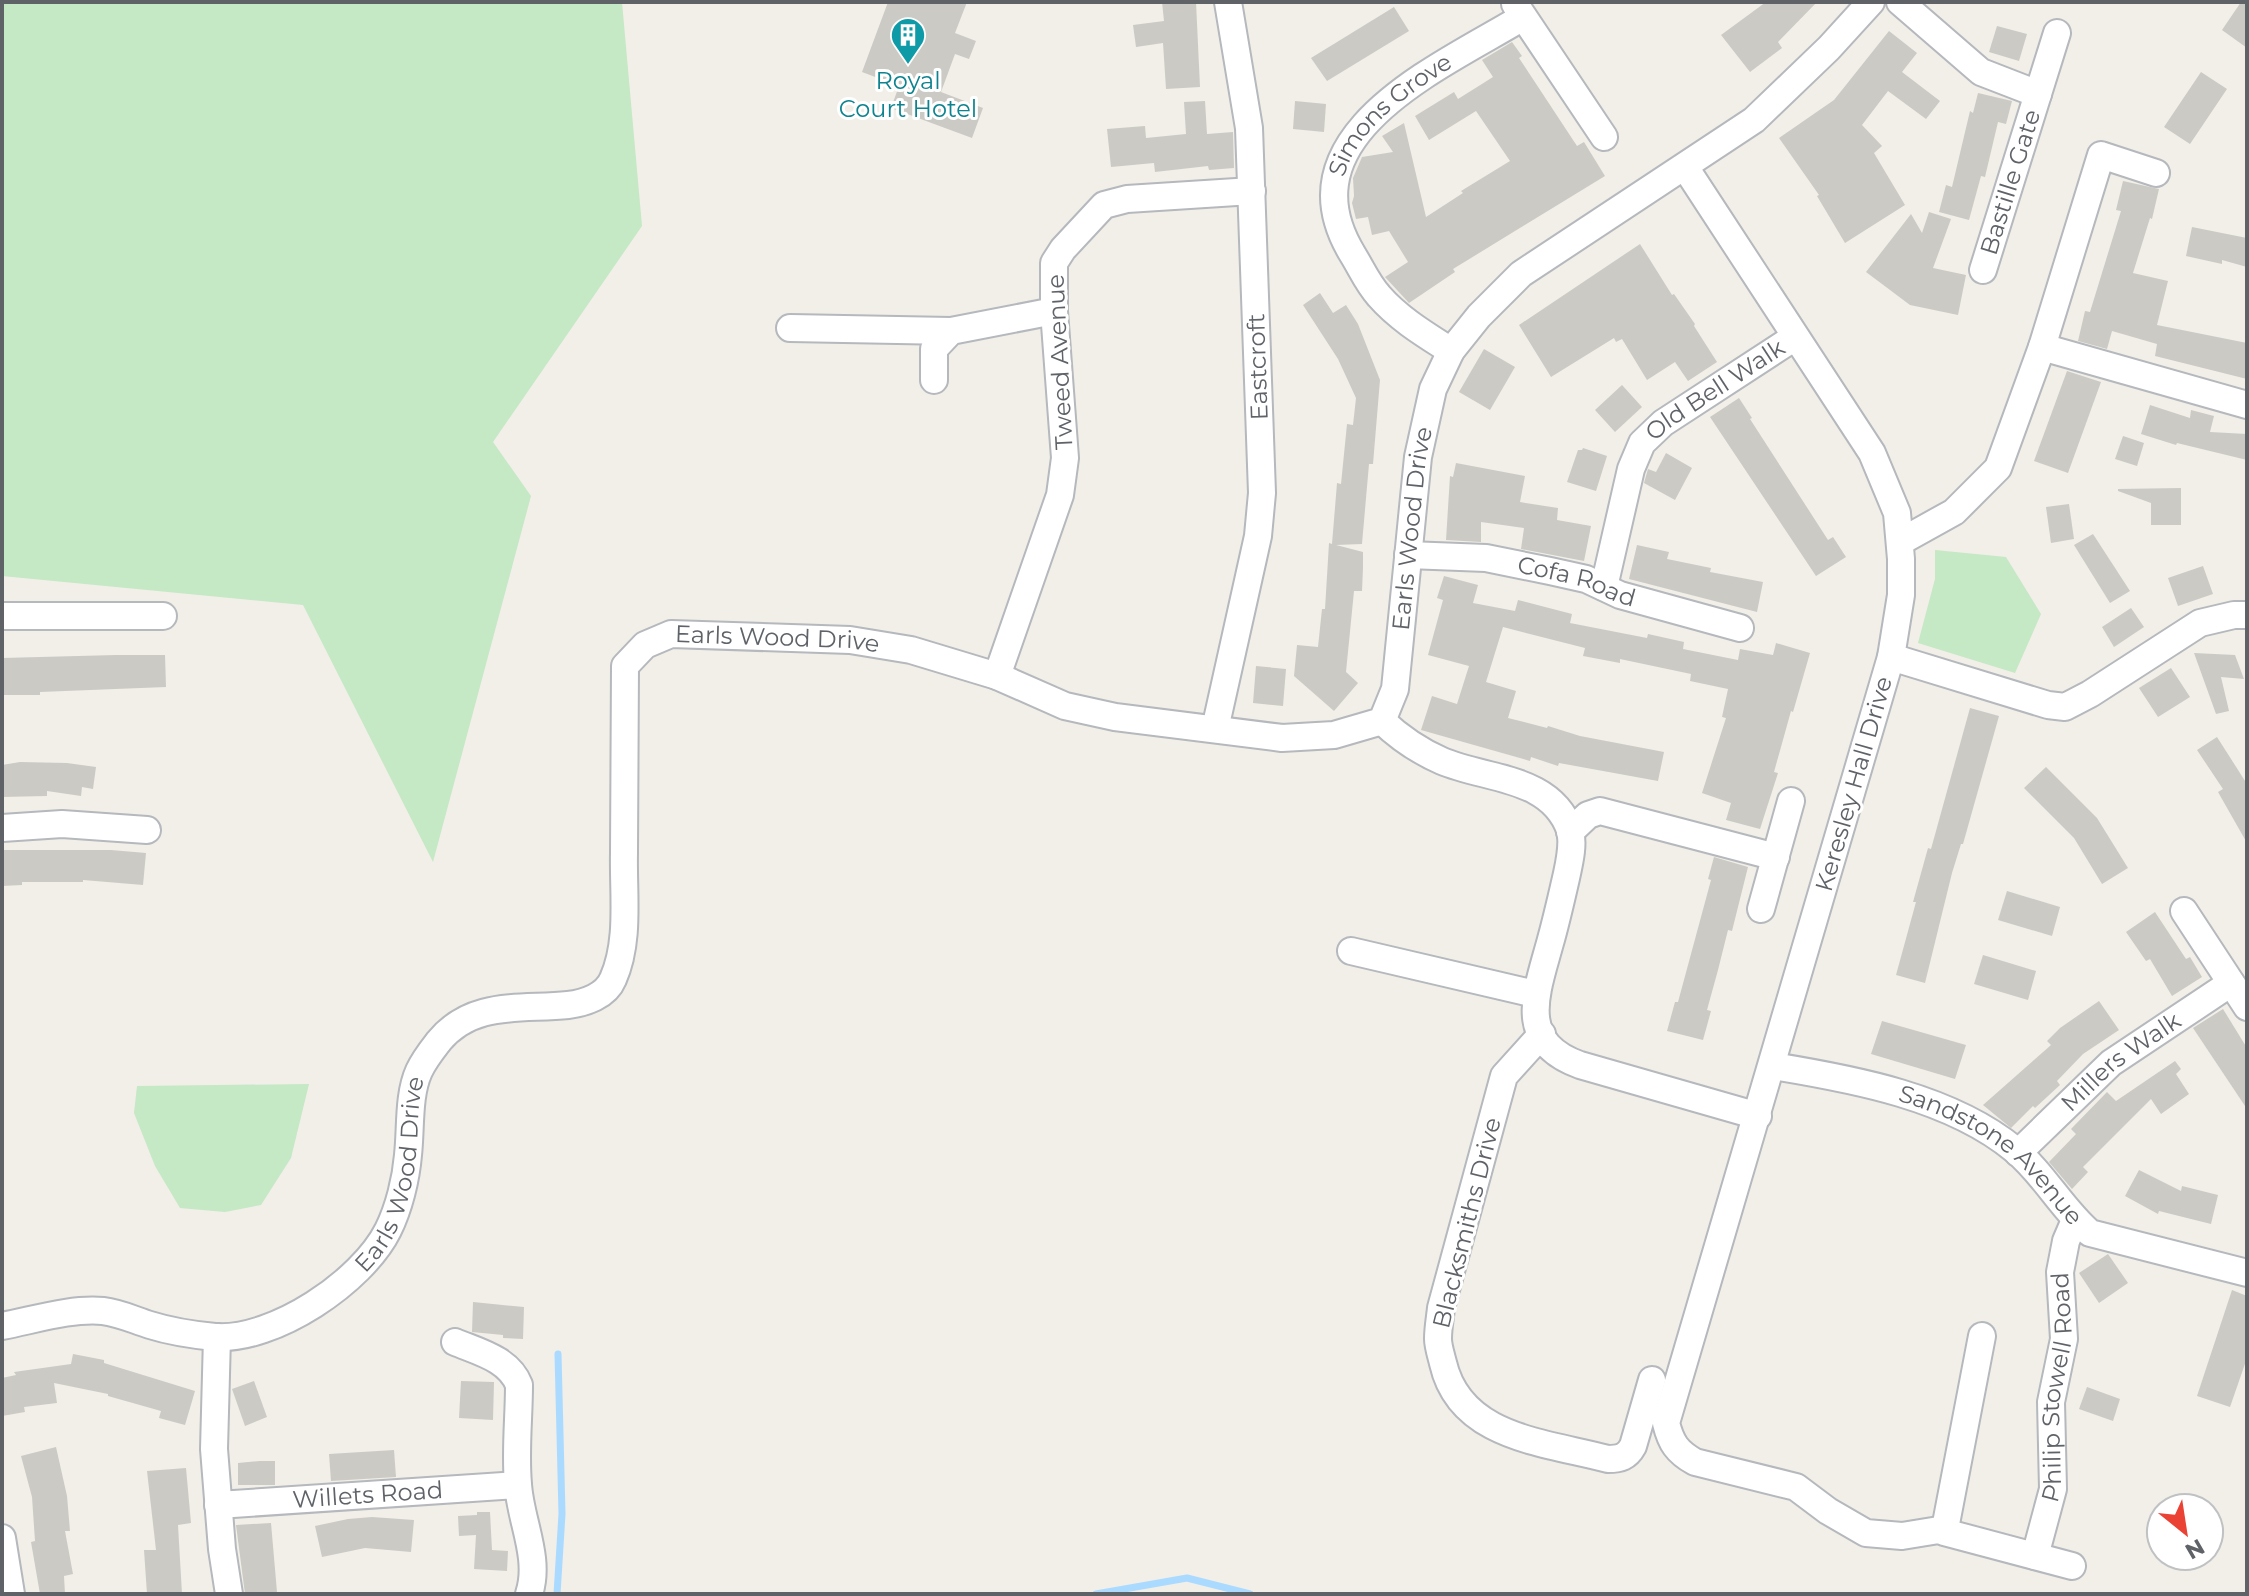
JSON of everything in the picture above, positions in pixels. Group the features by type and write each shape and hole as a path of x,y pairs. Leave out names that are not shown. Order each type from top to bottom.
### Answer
{"street":[{"name":"Eastcroft","path":"1215,729 1258,536 1262,493 1249,128 1228,2"},
{"name":"Earls Wood Drive","path":"2,1326 105,1311 151,1325 217,1337 246,1332 299,1314 349,1280 370,1257 388,1230 404,1183 418,1074 444,1035 466,1019 508,1006 586,1002 602,993 612,982 623,934 625,666 645,645 671,634 850,640 911,650 997,676 1065,706 1115,717 1282,738 1334,735 1382,721 1395,689 1418,457 1433,389 1451,351 1479,316 1521,274 1754,120 1829,48 1871,2"},
{"name":"Bastille Gate","path":"1900,2 1981,72 2038,94"},
{"name":"Simons Grove","path":"1451,351 1406,321 1377,294 1337,224 1334,179 1346,147 1370,117 1518,10 1604,137"},
{"name":"Bastille Gate","path":"1983,270 2057,33"},
{"path":"1900,542 1954,512 1998,468 2042,347 2101,155 2156,173"},
{"name":"Keresley Hall Drive","path":"1685,167 1872,453 1897,513 1901,595 1891,657 1666,1423 1670,1441 1682,1455 1695,1462 1796,1487 1828,1511 1866,1533 1902,1536 1945,1529"},
{"name":"Tweed Avenue","path":"997,676 1060,495 1065,458 1054,311 1054,263 1104,205 1127,199 1252,191"},
{"path":"790,328 951,331 1054,311"},
{"path":"934,380 934,349 951,331"},
{"name":"Old Bell Walk","path":"1604,587 1631,469 1642,443 1663,423 1795,337"},
{"path":"2042,347 2247,405"},
{"name":"Cofa Road","path":"1408,555 1486,558 1586,579 1620,595 1740,628"},
{"path":"1891,657 2048,705 2065,707 2200,623 2247,615"},
{"path":"2,616 163,616"},
{"path":"1382,721 1403,740 1444,761 1540,791 1555,805 1570,832 1570,860 1535,994 1536,1020 1547,1047 1559,1057 1758,1116"},
{"path":"1761,909 1791,801"},
{"path":"1570,832 1588,815 1600,811 1776,857"},
{"path":"2,828 62,824 147,830"},
{"path":"2184,911 2247,1007"},
{"path":"1351,951 1535,994"},
{"name":"Millers Walk","path":"2018,1153 2111,1063 2231,983"},
{"name":"Blacksmiths Drive","path":"1542,1034 1504,1076 1441,1308 1437,1341 1445,1373 1457,1398 1476,1418 1506,1432 1608,1459 1618,1459 1628,1454 1633,1446 1652,1380"},
{"name":"Sandstone Avenue","path":"1773,1066 1850,1079 1951,1112 1989,1130 2018,1153 2075,1220 2090,1233 2247,1273"},
{"name":"Philip Stowell Road","path":"2035,1556 2053,1489 2051,1402 2064,1339 2060,1272 2066,1241 2075,1220"},
{"path":"1982,1336 1944,1532 2072,1566"},
{"path":"217,1337 214,1449 229,1594"},
{"path":"455,1342 504,1364 515,1375 519,1385 517,1485 532,1559 529,1594"},
{"name":"Willets Road","path":"218,1505 517,1485"},
{"path":"2,1538 11,1594"}],"green space":[{"path":"2,2 622,2 642,226 493,442 531,496 433,862 303,605 2,576"},
{"path":"1935,550 2006,557 2041,614 2015,673 1918,643 1935,579"},
{"path":"309,1084 291,1158 261,1205 225,1212 180,1208 155,1166 134,1113 137,1086"}],"building":[{"name":"Royal Court Hotel","path":"888,2 967,2 955,33 976,41 969,59 955,54 941,92 983,108 972,138 891,108 899,86 862,72"},
{"path":"1162,2 1196,2 1200,87 1166,89 1163,43 1136,47 1133,25 1164,21"},
{"path":"1766,2 1817,2 1778,42 1782,48 1750,72 1721,35"},
{"path":"2241,2 2247,2 2247,48 2222,30"},
{"path":"1394,7 1409,31 1327,81 1311,58"},
{"path":"1997,26 2027,34 2019,61 1989,52"},
{"path":"1889,31 1917,53 1902,72 1940,101 1926,119 1888,91 1862,125 1882,146 1874,153 1905,205 1845,243 1819,195 1779,138 1834,100"},
{"path":"1512,42 1522,56 1519,58 1577,146 1584,142 1605,176 1453,269 1455,272 1409,303 1385,277 1408,262 1389,231 1372,235 1368,217 1356,219 1352,203 1353,178 1362,157 1393,152 1382,136 1404,123 1426,217 1510,161 1476,111 1429,140 1415,116 1454,92 1458,99 1493,77 1482,60"},
{"path":"2201,72 2227,89 2190,144 2164,127"},
{"path":"1978,93 2012,101 2006,124 1998,122 1985,177 1981,176 1969,220 1939,212 1946,185 1952,187 1970,111 1973,113"},
{"path":"1205,101 1207,134 1233,132 1234,168 1209,170 1208,166 1155,172 1154,163 1111,167 1107,129 1145,126 1146,138 1186,134 1184,102"},
{"path":"1295,101 1326,104 1324,132 1293,129"},
{"path":"2123,181 2159,189 2133,273 2168,281 2157,325 2247,343 2247,379 2155,356 2157,344 2112,331 2107,349 2078,341 2085,311 2090,312 2121,211 2116,210"},
{"path":"1929,212 1951,219 1933,268 1966,275 1958,315 1910,305 1866,272 1911,214 1922,233"},
{"path":"2192,227 2247,238 2247,267 2222,260 2222,264 2186,256"},
{"path":"1640,244 1717,362 1688,381 1675,362 1647,380 1622,339 1616,342 1614,338 1551,377 1519,325"},
{"path":"1320,293 1333,313 1346,305 1358,324 1380,380 1362,544 1336,545 1363,552 1363,568 1362,591 1354,591 1346,672 1358,683 1334,711 1294,676 1297,645 1318,647 1322,609 1325,609 1337,483 1341,484 1347,424 1353,425 1356,398 1338,359 1303,305"},
{"path":"1484,349 1515,367 1490,410 1459,392"},
{"path":"2067,371 2101,382 2068,473 2034,461"},
{"path":"1622,385 1642,407 1615,432 1595,410"},
{"path":"1739,398 1828,540 1833,537 1846,557 1816,576 1710,417"},
{"path":"2150,405 2190,418 2191,410 2214,416 2210,432 2247,434 2247,460 2141,434"},
{"path":"2123,436 2144,443 2137,466 2115,459"},
{"path":"1583,448 1607,456 1596,491 1567,482 1578,450"},
{"path":"1666,453 1692,468 1675,500 1644,483 1648,469 1656,472"},
{"path":"1456,463 1525,476 1520,502 1558,508 1557,520 1591,526 1584,561 1521,549 1524,528 1481,522 1481,542 1446,540 1450,476 1453,477"},
{"path":"2181,488 2181,525 2151,525 2151,503 2118,491 2118,489"},
{"path":"2069,504 2074,539 2051,543 2046,507"},
{"path":"2093,534 2130,591 2110,603 2074,545"},
{"path":"1637,545 1669,552 1667,559 1711,568 1710,572 1763,582 1757,612 1629,579"},
{"path":"2203,566 2213,594 2178,606 2168,578"},
{"path":"1444,576 1478,585 1473,603 1515,611 1518,600 1572,614 1570,623 1684,642 1683,649 1738,660 1740,649 1773,655 1776,643 1810,653 1791,711 1774,772 1778,773 1760,829 1726,820 1731,803 1702,793 1726,718 1722,717 1728,689 1690,681 1691,674 1620,659 1620,663 1583,656 1585,648 1503,627 1486,682 1516,691 1508,718 1664,752 1658,781 1559,763 1558,766 1531,757 1530,761 1421,730 1432,696 1457,704 1469,666 1428,655 1443,600 1437,598"},
{"path":"2131,608 2144,627 2114,647 2102,627"},
{"path":"2194,653 2235,655 2244,679 2221,677 2229,711 2216,714"},
{"path":"165,655 166,687 2,695 2,658"},
{"path":"1256,666 1286,669 1283,706 1253,703"},
{"path":"2171,668 2190,697 2158,717 2139,688"},
{"path":"1970,708 1999,716 1952,873 1925,983 1896,975 1916,902 1913,902"},
{"path":"2217,737 2247,784 2247,843 2218,792 2223,789 2197,750"},
{"path":"20,762 96,767 93,789 82,787 81,796 47,791 47,796 2,797 2,765"},
{"path":"2046,767 2097,818 2128,868 2102,884 2074,838 2024,788"},
{"path":"2,850 146,853 143,885 83,880 22,882 22,885 2,886"},
{"path":"1714,857 1748,867 1707,1010 1711,1011 1703,1040 1667,1031 1675,1002 1678,1002 1711,880 1708,879"},
{"path":"2007,891 2060,907 2052,936 1998,920"},
{"path":"2155,912 2186,959 2190,957 2202,977 2172,996 2150,959 2146,961 2126,932"},
{"path":"1983,955 2036,971 2028,1000 1974,984"},
{"path":"2099,1001 2119,1030 2083,1054 2057,1081 2060,1085 2035,1108 2033,1106 2011,1128 1983,1105 2051,1045 2047,1041 2060,1028"},
{"path":"2223,1009 2247,1048 2247,1109 2193,1028"},
{"path":"1882,1021 1966,1045 1955,1079 1871,1054"},
{"path":"2175,1061 2181,1069 2176,1074 2189,1094 2161,1114 2151,1099 2083,1167 2088,1172 2072,1189 2049,1162 2076,1134 2071,1129 2107,1092 2116,1101"},
{"path":"2139,1170 2181,1191 2182,1186 2218,1195 2211,1224 2159,1211 2158,1214 2125,1196"},
{"path":"2108,1254 2128,1283 2099,1303 2079,1273"},
{"path":"2232,1290 2247,1296 2247,1358 2230,1407 2197,1396"},
{"path":"473,1302 524,1307 523,1339 472,1332"},
{"path":"73,1354 104,1360 104,1363 195,1391 185,1425 159,1418 161,1411 108,1394 54,1383 57,1403 24,1407 25,1412 2,1416 2,1378 16,1375 14,1372 71,1364"},
{"path":"254,1381 267,1417 245,1426 232,1389"},
{"path":"461,1381 494,1382 493,1420 459,1418"},
{"path":"2087,1387 2120,1399 2113,1421 2079,1409"},
{"path":"56,1447 67,1496 70,1531 65,1531 73,1574 64,1576 65,1594 40,1594 31,1542 35,1541 32,1497 21,1456"},
{"path":"394,1450 396,1477 331,1481 329,1454"},
{"path":"275,1461 275,1485 238,1485 238,1463"},
{"path":"186,1468 191,1523 178,1525 182,1594 147,1594 144,1550 156,1550 147,1471"},
{"path":"477,1512 490,1512 492,1550 508,1551 507,1571 474,1569 476,1535 459,1536 458,1516 477,1515"},
{"path":"372,1517 414,1520 411,1552 365,1548 322,1557 315,1526"},
{"path":"271,1523 277,1592 245,1594 236,1525"}],"waterway":[{"path":"557,1594 562,1514 558,1354"},
{"path":"1096,1594 1187,1578 1250,1594"}],"place":[{"name":"Royal Court Hotel","path":"908,66"}]}
